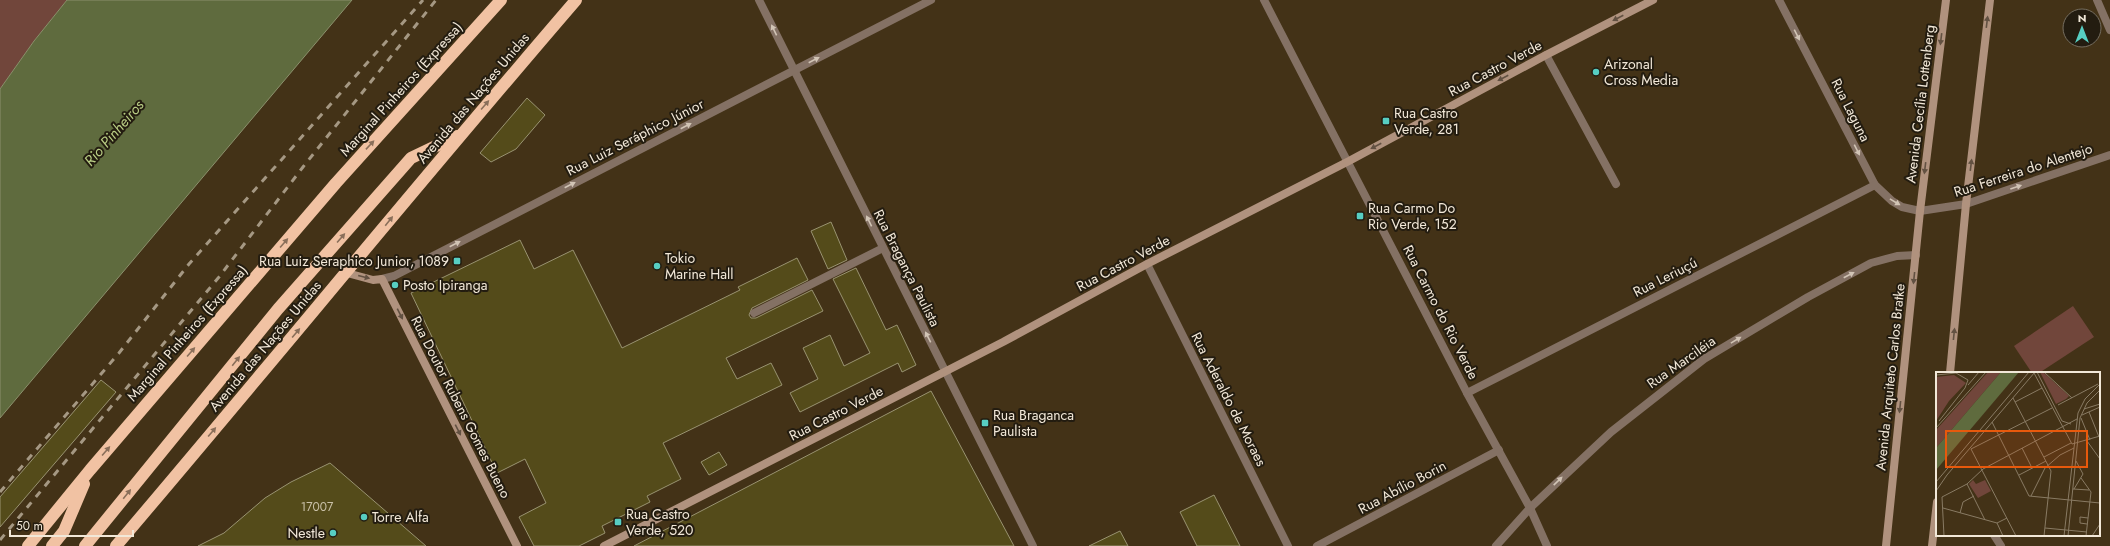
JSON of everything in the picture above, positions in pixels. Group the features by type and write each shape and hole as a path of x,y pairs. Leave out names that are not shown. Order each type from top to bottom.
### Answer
{"highway":[{"name":"Marginal Pinheiros (Expressa)","path":"28,546 90,470 336,183 501,0"},
{"name":"Avenida das Nações Unidas","path":"116,546 347,273 460,135 576,0"},
{"path":"85,546 278,309 411,158 460,135"},
{"path":"52,546 64,531 90,470"}],"street":[{"name":"Rua Bragança Paulista","path":"759,0 1033,546"},
{"name":"Rua Luiz Seráphico Júnior","path":"347,273 373,280 394,276 931,0"},
{"name":"Rua Carmo do Rio Verde","path":"1264,0 1349,161 1467,393 1530,508 1547,546"},
{"name":"Rua Castro Verde","path":"604,546 945,372 1147,264 1349,161 1546,55 1653,0"},
{"name":"Rua Laguna","path":"1779,0 1875,185 1892,201 1902,206 1920,211"},
{"name":"Avenida Cecília Lottenberg","path":"1920,211 1946,0"},
{"path":"1950,372 1966,204 1990,0"},
{"path":"2097,0 2110,30"},
{"path":"1546,55 1616,184"},
{"name":"Rua Ferreira do Alentejo","path":"1920,211 1966,204 2110,155"},
{"name":"Rua Leriuçú","path":"1467,393 1875,185"},
{"name":"Avenida Arquiteto Carlos Bratke","path":"1886,546 1920,211"},
{"path":"754,313 883,248"},
{"name":"Rua Marciléia","path":"1496,546 1530,508 1611,432 1704,359 1808,297 1871,263 1892,257 1916,255"},
{"name":"Rua Aderaldo de Moraes","path":"1147,264 1288,546"},
{"name":"Rua Doutor Rubens Gomes Bueno","path":"382,279 517,546"},
{"name":"Rua Abílio Borin","path":"1317,546 1499,450"},
{"path":"1932,546 1936,511"},
{"path":"1995,536 2001,546"}],"shaded area":[{"path":"0,0 67,0 34,41 0,89"},
{"path":"2073,306 2094,337 2041,372 2031,372 2014,346"}],"water":[{"name":"Rio Pinheiros","path":"67,0 352,0 0,418 0,89 34,41"}],"building":[{"path":"527,98 545,115 516,149 491,162 480,153"},
{"path":"831,222 847,260 828,269 811,231"},
{"path":"520,240 534,269 573,250 622,348 740,290 738,287 797,258 808,280 752,308 749,315 751,318 756,318 812,290 823,311 726,358 737,379 771,363 782,385 663,443 681,479 647,496 650,502 602,526 605,533 579,546 534,546 519,517 546,503 525,459 497,473 411,293"},
{"path":"856,268 886,330 897,325 916,365 902,372 898,363 800,412 790,393 818,379 803,348 830,335 844,366 870,353 833,279"},
{"path":"101,380 116,392 0,527 0,497"},
{"path":"931,391 1014,546 634,546"},
{"path":"719,452 727,465 709,475 701,462"},
{"path":"330,463 426,546 198,546 224,533 265,498 291,482"},
{"path":"1214,495 1240,546 1197,546 1180,512"},
{"path":"1120,531 1128,546 1089,546"}],"railway":[{"path":"0,492 119,353 189,264 423,0"},
{"path":"0,540 219,277 303,167 436,0"}],"place":[{"name":"Arizonal Cross Media","path":"1596,72"},
{"name":"Rua Castro Verde, 281","path":"1386,121"},
{"name":"Rua Carmo Do Rio Verde, 152","path":"1360,216"},
{"name":"Rua Luiz Seraphico Junior, 1089","path":"457,261"},
{"name":"Tokio Marine Hall","path":"657,266"},
{"name":"Posto Ipiranga","path":"395,285"},
{"name":"Rua Braganca Paulista","path":"985,423"},
{"name":"Torre Alfa","path":"364,517"},
{"name":"Rua Castro Verde, 520","path":"618,522"},
{"name":"Nestle","path":"333,533"}]}
